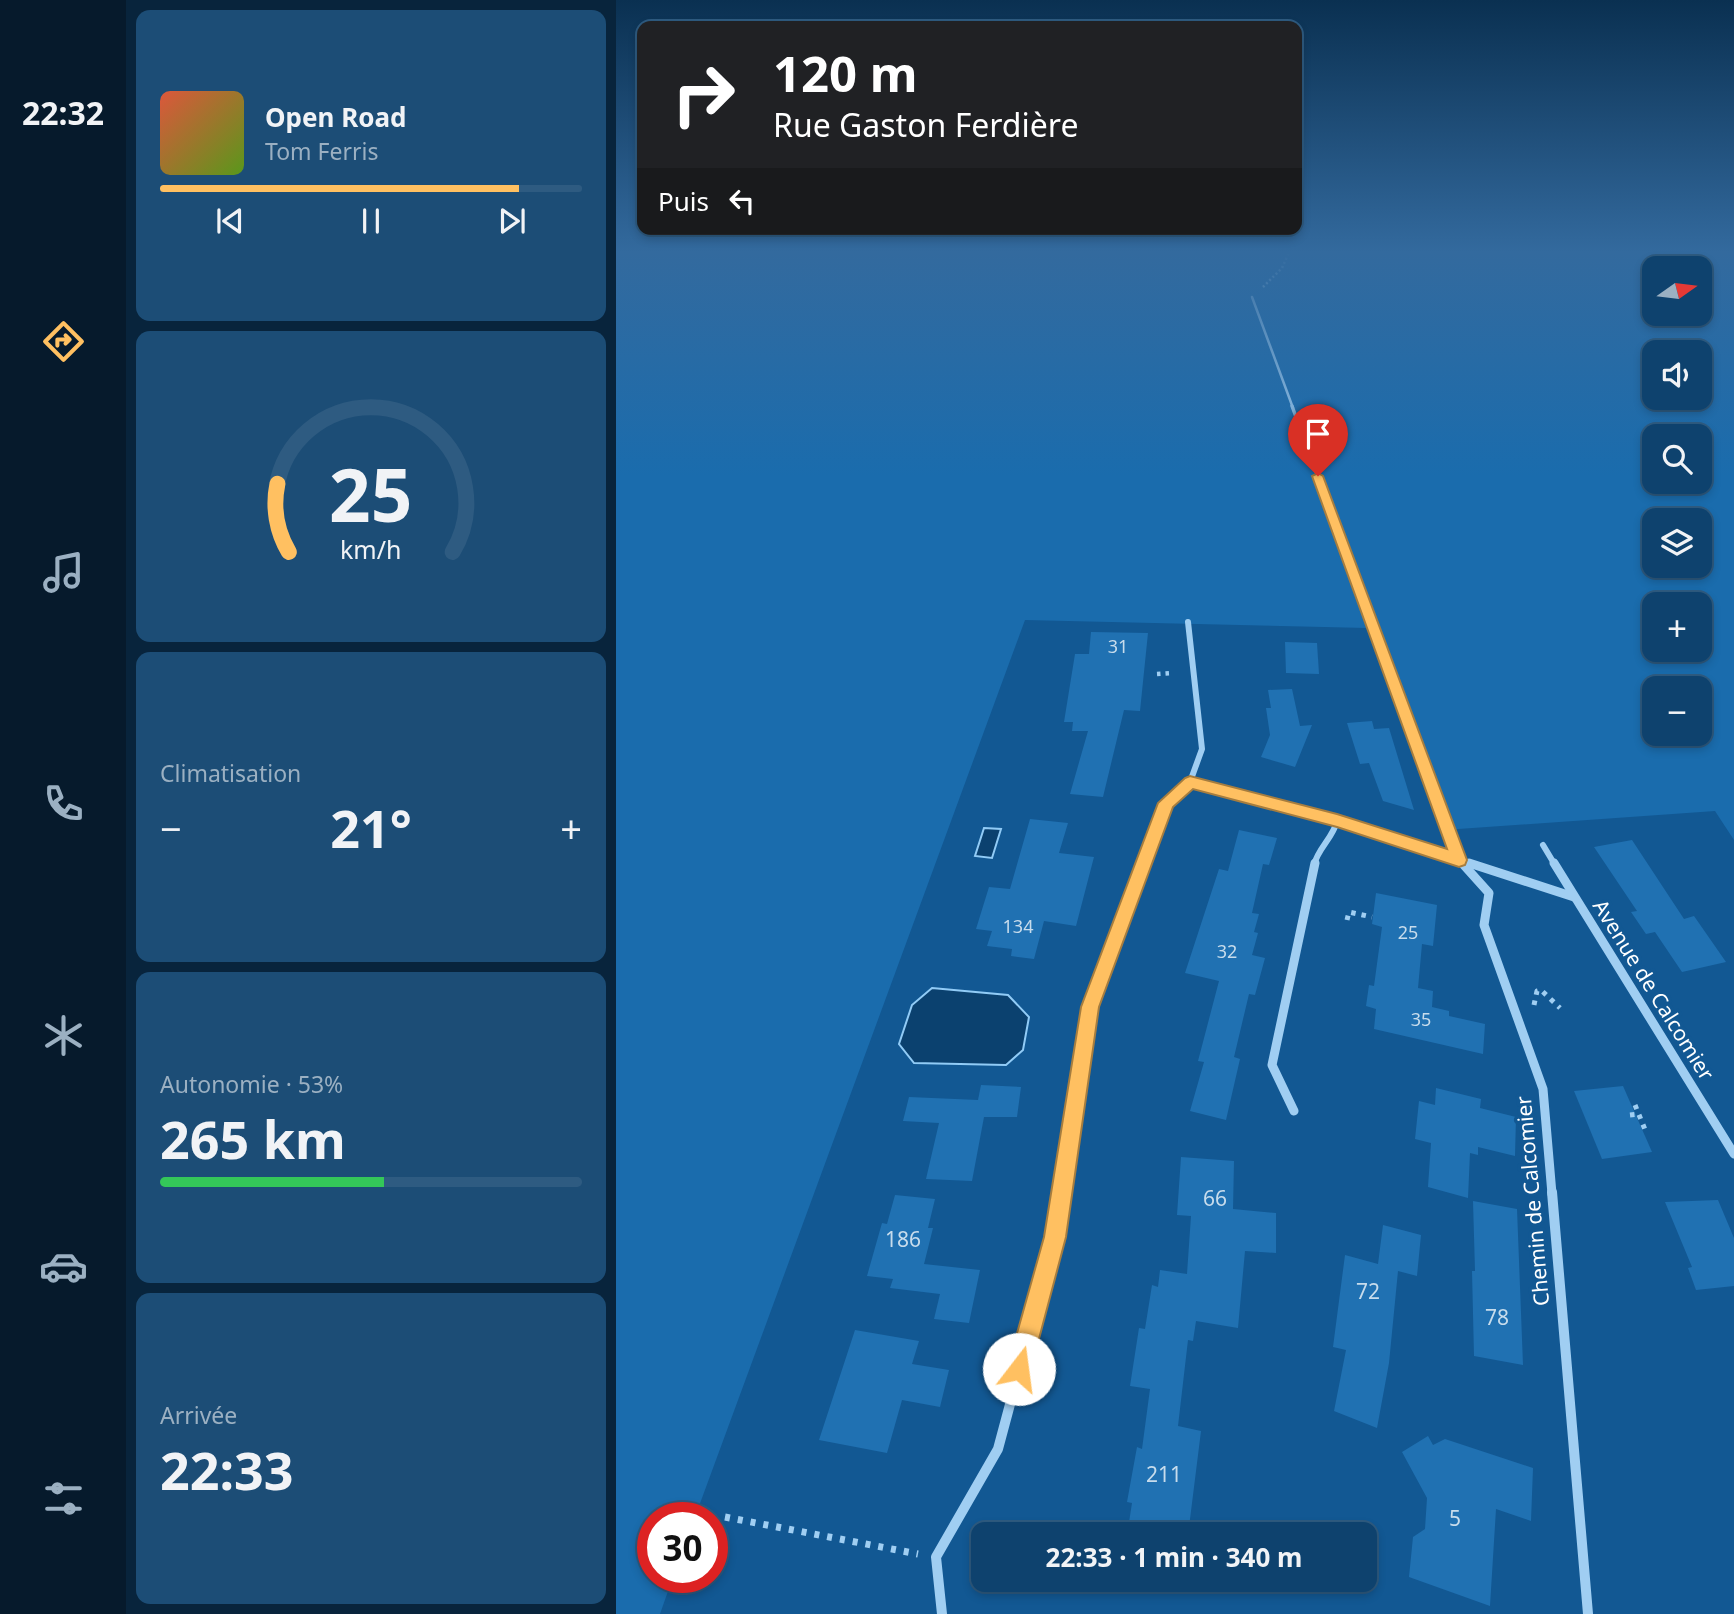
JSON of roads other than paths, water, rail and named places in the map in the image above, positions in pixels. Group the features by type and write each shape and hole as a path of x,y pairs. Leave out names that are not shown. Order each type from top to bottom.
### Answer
{"street":[{"path":"942,1614 936,1557 998,1449 1055,1237 1090,1007 1166,803 1190,782 1202,749 1188,622"},
{"path":"1190,782 1337,821 1574,897"},
{"path":"1294,1111 1272,1065 1317,853 1335,829 1337,821"},
{"name":"Avenue de Calcomier","path":"1543,845 1734,1154"},
{"name":"Chemin de Calcomier","path":"1459,860 1489,894 1484,925 1543,1089 1588,1614"}],"lane":[{"name":"Chemin de Calcomier","path":"1262,325 1459,860"}]}
